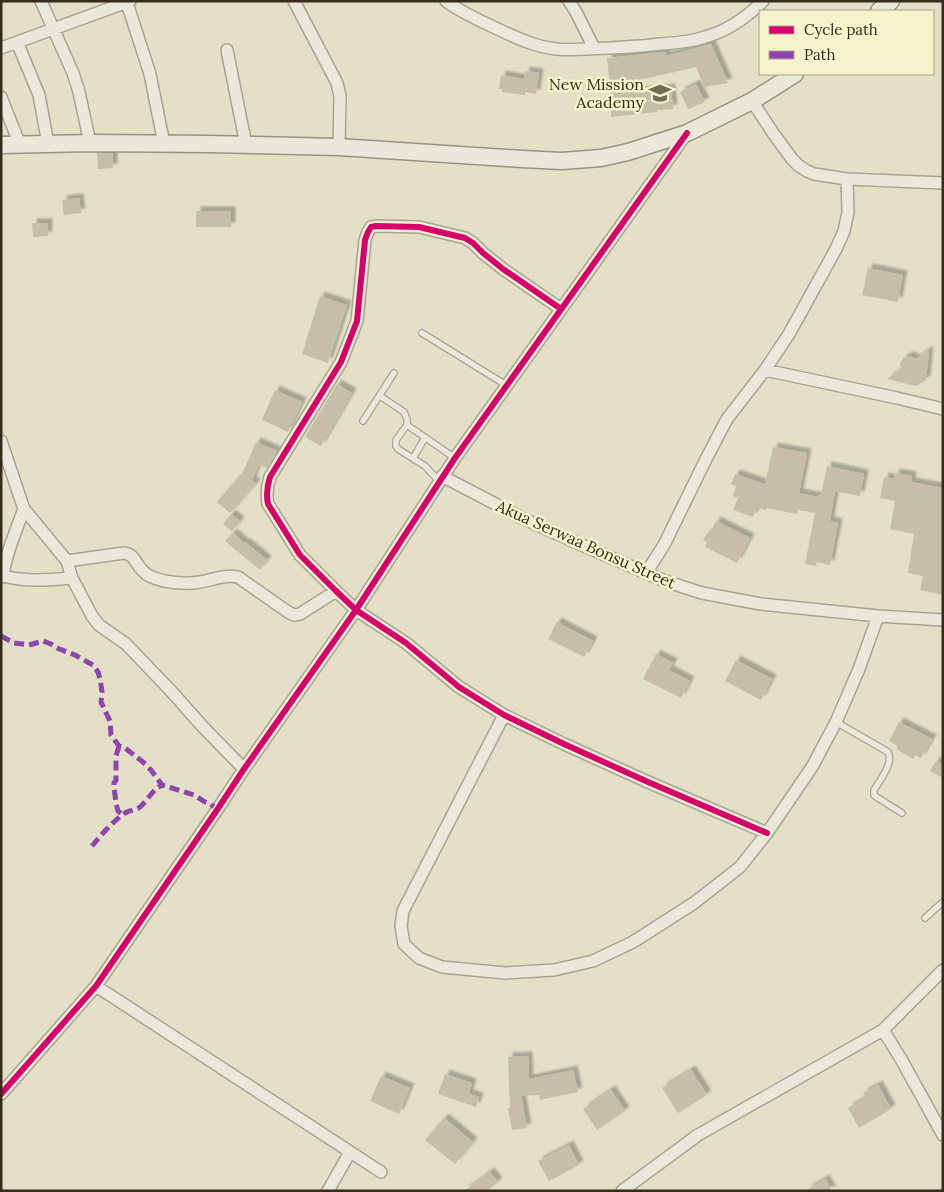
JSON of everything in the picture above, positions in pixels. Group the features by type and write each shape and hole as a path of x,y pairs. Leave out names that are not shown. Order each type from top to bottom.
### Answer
{"street":[{"path":"41,1 73,73 90,143"},
{"path":"294,1 337,82 340,96 339,147"},
{"path":"446,1 468,15 522,40 557,49 629,47 676,43 704,38 733,24 754,10 763,1"},
{"path":"569,1 594,48"},
{"path":"880,10 891,1"},
{"path":"1,48 129,2 150,74 164,144"},
{"path":"17,42 39,95 48,144"},
{"path":"227,50 246,145"},
{"path":"1,146 90,143 246,145 339,147 562,161 601,158 653,145 687,133 752,101 793,75"},
{"path":"1,97 20,145"},
{"path":"752,101 798,166 807,171 814,174 846,179 943,183"},
{"path":"1,1094 96,986 218,810 244,769 356,610 440,479 687,133"},
{"path":"646,573 664,545 704,461 727,419 765,370 789,334 832,256 844,231 848,212 846,179"},
{"path":"561,309 503,268 465,238 420,227 372,227 365,240 357,321 354,331 341,362 270,477 267,486 268,504 300,555 336,591 356,610 406,643 458,687 504,715 572,748 767,833"},
{"path":"765,370 943,409"},
{"path":"1,441 24,509 67,561 72,578 92,616 99,625 126,644 244,769"},
{"name":"Akua Serwaa Bonsu Street","path":"440,479 576,544 665,581 693,590 761,604 878,616 943,620"},
{"path":"24,509 4,565 2,577 29,580 72,578"},
{"path":"67,561 124,553 132,556 147,575 165,581 198,583 232,576 238,577 294,615 300,614 336,591"},
{"path":"504,715 403,911 401,926 404,944 419,958 442,967 505,973 554,970 593,960 633,942 694,903 740,867 767,833 812,767 836,722 859,669 878,616"},
{"path":"622,1191 698,1135 883,1030 943,970"},
{"path":"96,986 381,1172"},
{"path":"883,1030 943,1135"},
{"path":"328,1191 350,1152"}],"lane":[{"path":"422,333 506,385"},
{"path":"362,421 394,373"},
{"path":"380,396 404,412 407,419 407,425 396,440 395,444 398,450 425,466 440,479"},
{"path":"407,425 455,458"},
{"path":"413,458 425,438"},
{"path":"836,722 888,752 891,756 890,763 874,790 874,795 902,813"},
{"path":"925,918 943,902"}],"building":[{"path":"711,44 728,83 704,87 696,67 671,73 669,69 670,73 621,84 622,93 671,88 673,109 611,117 611,109 607,110 606,98 611,97 607,58 665,52 666,56"},
{"path":"525,71 539,73 536,94 525,92 525,95 502,92 502,89 499,89 501,75 524,79"},
{"path":"696,84 705,102 688,109 680,92"},
{"path":"97,153 113,153 113,168 98,169"},
{"path":"79,198 81,213 64,215 62,200"},
{"path":"196,211 231,211 231,227 196,227"},
{"path":"32,223 48,223 48,236 33,237"},
{"path":"868,268 903,275 898,302 862,295"},
{"path":"320,296 347,305 328,363 302,354"},
{"path":"929,350 926,380 916,386 887,379 901,369 900,363 904,358 910,356 916,359"},
{"path":"337,384 352,393 321,446 305,437"},
{"path":"275,390 302,402 288,432 262,420"},
{"path":"256,442 277,451 267,468 259,464 252,480 256,484 230,513 217,502 243,472"},
{"path":"773,447 807,453 799,493 818,497 821,495 827,466 864,474 860,496 835,491 830,521 838,523 830,565 817,562 816,566 805,564 815,513 798,510 797,514 757,507 753,517 733,510 738,498 733,496 736,486 731,484 735,474 765,484"},
{"path":"895,473 912,476 911,482 943,488 943,595 920,590 923,576 908,573 914,534 890,529 895,501 880,498 884,477 894,479"},
{"path":"231,514 240,521 232,531 223,524"},
{"path":"716,521 750,538 737,563 705,547 707,542 703,540 707,533 710,534"},
{"path":"233,533 267,560 260,570 225,541"},
{"path":"557,622 593,641 584,657 548,639"},
{"path":"656,654 673,663 669,670 690,681 681,698 643,679"},
{"path":"736,660 772,679 761,700 725,681"},
{"path":"899,722 932,739 921,758 916,755 913,759 896,749 898,746 889,741"},
{"path":"936,761 943,765 943,778 930,771"},
{"path":"528,1056 529,1079 573,1070 578,1092 540,1100 539,1095 521,1096 527,1128 512,1130 508,1108 510,1108 508,1057"},
{"path":"691,1070 707,1095 678,1113 662,1088"},
{"path":"445,1074 472,1083 469,1094 479,1097 476,1107 438,1094"},
{"path":"381,1076 410,1088 399,1114 370,1101"},
{"path":"878,1085 891,1109 859,1128 848,1108 866,1098 863,1093"},
{"path":"611,1090 625,1111 597,1130 583,1109"},
{"path":"444,1118 473,1142 455,1164 425,1140"},
{"path":"569,1145 579,1165 549,1181 538,1161"},
{"path":"490,1172 498,1182 487,1191 464,1191"},
{"path":"825,1179 832,1191 805,1191"}],"marked path":[{"path":"1,636 14,643 29,645 43,641 93,665 100,679 101,702 110,721 111,735 119,746 125,748 143,762 162,785 194,795 211,804 217,810"},
{"path":"119,746 116,756 116,780 114,787 118,811 123,815"},
{"path":"92,846 116,820 125,813 140,807 162,785"}],"cycle path":[{"path":"1,1094 96,986 244,769 356,610 455,458 687,133"},
{"path":"561,309 503,269 465,238 419,227 371,227 365,240 357,321 341,362 270,477 267,490 268,504 300,555 336,591 356,610 406,643 459,687 504,715 564,744 767,833"}],"place":[{"name":"New Mission Academy","path":"660,93"}]}
